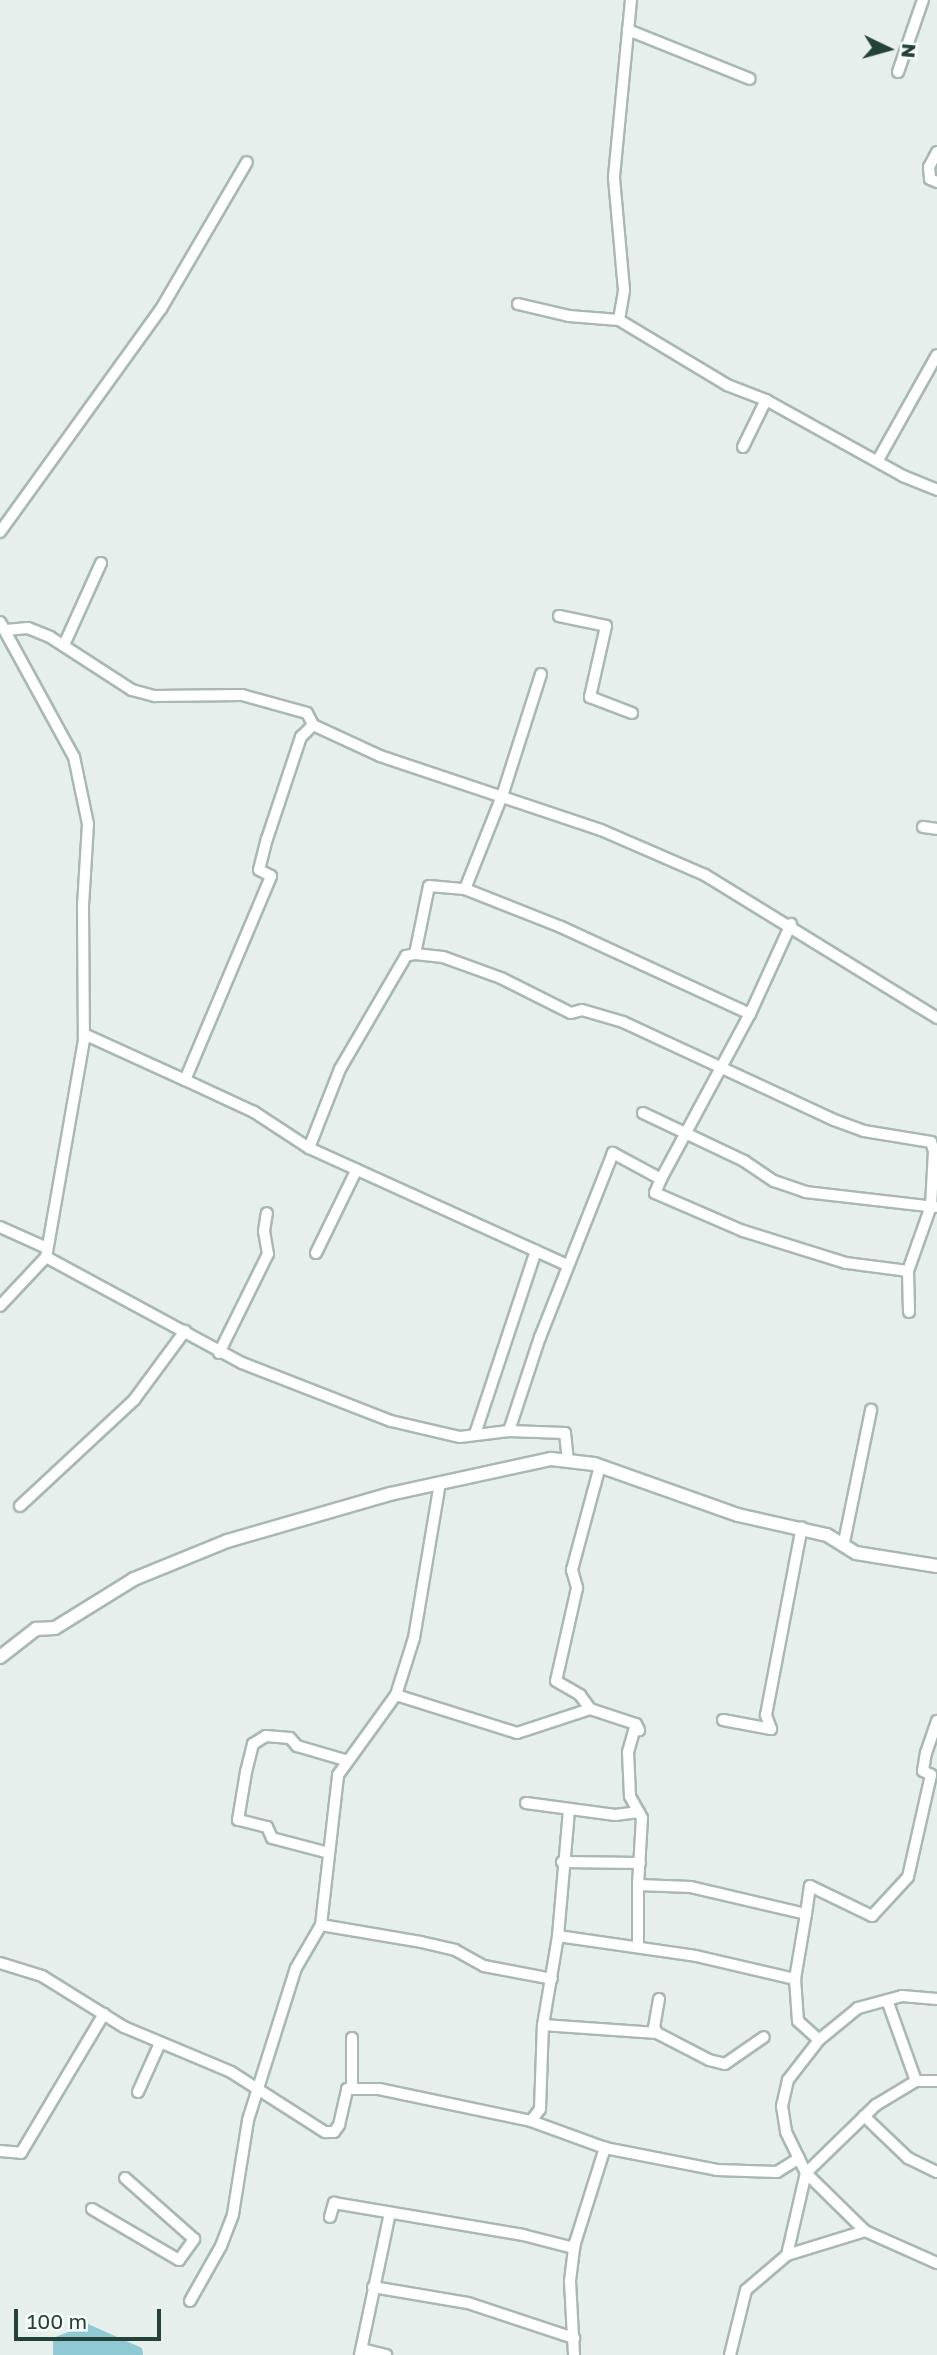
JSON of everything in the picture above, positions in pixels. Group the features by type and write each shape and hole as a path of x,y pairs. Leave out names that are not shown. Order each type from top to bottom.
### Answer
{"street":[{"path":"619,320 624,291 614,177 631,0"},
{"path":"898,72 923,0"},
{"path":"628,30 750,79"},
{"path":"937,152 929,167 930,179 937,182"},
{"path":"0,531 160,309 247,162"},
{"path":"518,304 569,316 619,320 727,385 766,400 937,490"},
{"path":"878,460 937,355"},
{"path":"743,447 766,400"},
{"path":"64,645 101,563"},
{"path":"559,616 606,626 590,698 632,713"},
{"path":"3,626 28,628 64,645 94,663 108,678 132,690 155,696 242,695 307,713 313,725 380,756 601,830 705,875 791,925 848,966 937,1018"},
{"path":"0,1306 46,1252 84,1034 88,824 74,757 3,626"},
{"path":"465,890 502,796 541,674"},
{"path":"185,1080 271,876 259,870 267,839 302,737 313,725"},
{"path":"923,827 937,829"},
{"path":"415,954 429,886 465,890 561,927 750,1014"},
{"path":"791,925 750,1014 655,1193 743,1231 846,1263 908,1271"},
{"path":"309,1148 340,1069 406,956 415,954 443,957 500,978 571,1013 582,1010 623,1022 721,1070 854,1127 931,1142 934,1151 934,1206 908,1271 909,1312"},
{"path":"84,1034 254,1112 309,1148 567,1265"},
{"path":"643,1113 744,1161 774,1181 806,1192 934,1206"},
{"path":"509,1431 567,1265 613,1153 661,1179"},
{"path":"316,1253 356,1169"},
{"path":"219,1353 268,1254 264,1231 267,1213"},
{"path":"0,1227 185,1331 219,1353 391,1421 460,1437 509,1431 565,1433 568,1461"},
{"path":"475,1434 536,1251"},
{"path":"20,1506 134,1400 185,1331"},
{"path":"844,1542 871,1410"},
{"path":"0,1657 36,1629 55,1628 134,1579 189,1554 440,1483 551,1459 600,1466 738,1515 802,1527 844,1542 856,1553 937,1566"},
{"path":"600,1466 572,1570 577,1588 556,1681 580,1695 590,1709 638,1728 628,1752 630,1796 639,1812 638,1947"},
{"path":"190,2301 222,2246 233,2214 248,2120 296,1968 321,1925 331,1811 345,1760 396,1695 424,1591 430,1521 440,1483"},
{"path":"723,1720 771,1729 766,1715 802,1527"},
{"path":"396,1695 517,1732 590,1709"},
{"path":"819,2040 797,2021 795,1979 810,1886 872,1916 908,1877 931,1775 923,1771 926,1753 937,1721"},
{"path":"329,1853 272,1838 267,1827 239,1820 246,1772 253,1744 266,1736 290,1738 297,1746 345,1760"},
{"path":"526,1803 615,1815 639,1812"},
{"path":"531,2121 540,2109 543,2025 558,1937 562,1862 569,1810"},
{"path":"562,1862 640,1863"},
{"path":"638,1885 691,1888 806,1914"},
{"path":"321,1925 421,1942 455,1951 484,1966 552,1979"},
{"path":"558,1937 638,1947 795,1979"},
{"path":"0,1963 42,1976 104,2014 160,2043 231,2073 325,2132 334,2132 346,2089 352,2088 531,2121 606,2148 717,2170 777,2172 799,2158"},
{"path":"937,1999 902,1996 858,2008 819,2040 788,2080 782,2106 786,2132 806,2173 865,2231 937,2263"},
{"path":"657,2033 654,2027 659,1999"},
{"path":"887,2000 916,2081"},
{"path":"0,2151 21,2153 104,2014"},
{"path":"543,2025 657,2033 725,2064 764,2037"},
{"path":"352,2038 352,2088"},
{"path":"138,2092 160,2043"},
{"path":"787,2255 806,2173 864,2116 916,2081 937,2081"},
{"path":"864,2116 908,2158 937,2172"},
{"path":"574,2355 570,2281 574,2248 589,2188 606,2148"},
{"path":"92,2209 178,2260 194,2239 125,2178"},
{"path":"330,2217 334,2203 523,2235 574,2248"},
{"path":"386,2355 361,2352 390,2213"},
{"path":"730,2355 746,2290 787,2255 865,2231"},
{"path":"373,2287 468,2303 574,2338"}],"water":[{"path":"88,2324 142,2348 143,2355 53,2355 53,2338"}]}
